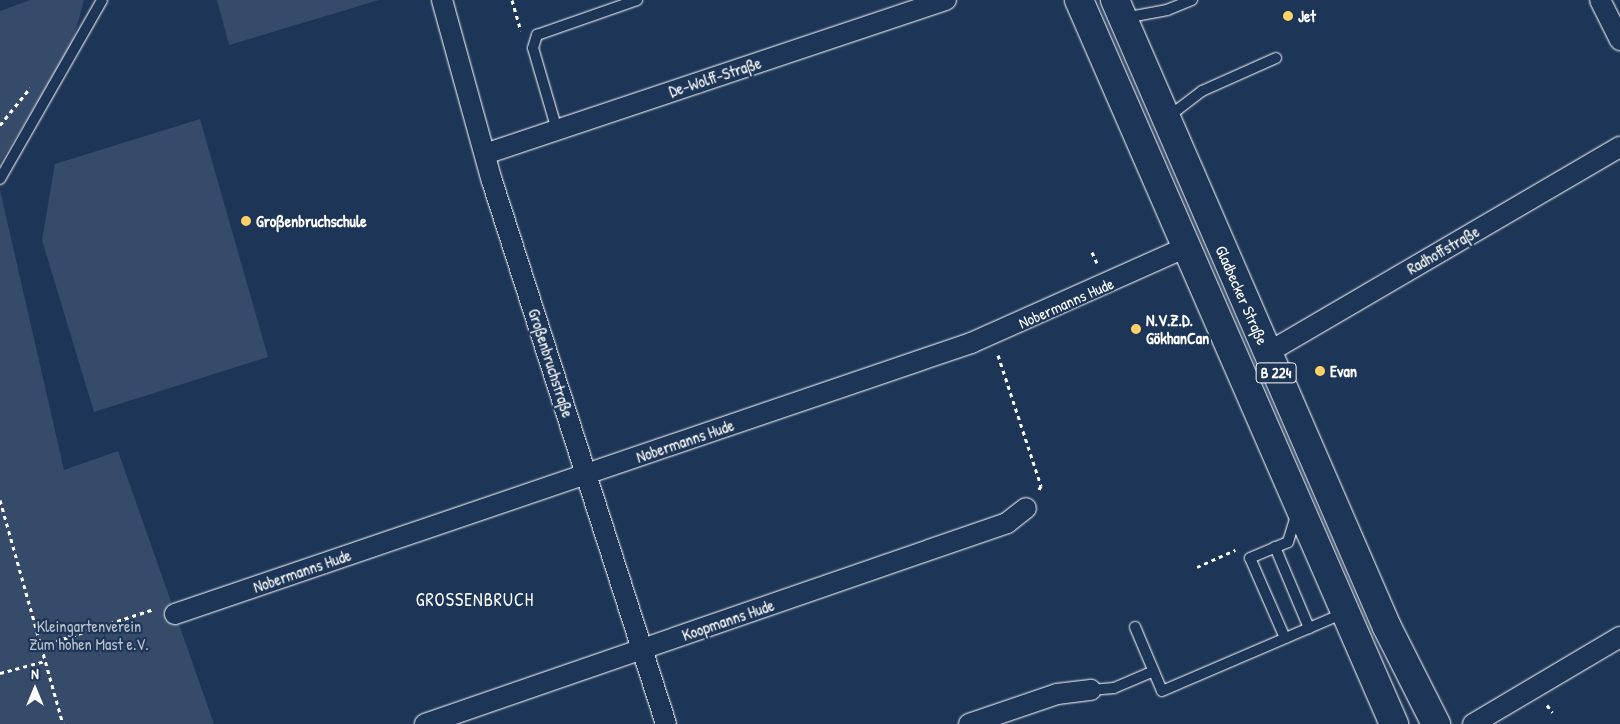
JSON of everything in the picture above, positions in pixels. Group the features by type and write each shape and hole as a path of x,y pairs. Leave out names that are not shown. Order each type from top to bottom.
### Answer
{"main road":[{"name":"Gladbecker Straße","path":"1079,0 1344,613 1394,724"},
{"name":"Gladbecker Straße","path":"1119,9 1267,353 1388,627 1436,724"}],"street":[{"name":"Großenbruchstraße","path":"442,0 485,154 666,724"},
{"name":"De-Wolff-Straße","path":"485,154 946,0"},
{"path":"1600,0 1620,40"},
{"name":"Radhoffstraße","path":"1267,353 1620,147"},
{"name":"Nobermanns Hude","path":"175,614 971,343 1187,247"},
{"name":"Koopmanns Hude","path":"425,724 1007,523 1026,508"},
{"path":"1473,724 1620,637"},
{"path":"969,724 1057,694 1091,690"}],"lane":[{"path":"0,179 102,0"},
{"path":"557,130 533,48 537,35 637,0"},
{"path":"1119,9 1168,10 1192,0"},
{"path":"1166,120 1202,91 1276,58"},
{"path":"1285,638 1250,558 1288,542 1299,506"},
{"path":"1275,547 1309,628"},
{"path":"1135,627 1162,691 1344,613"},
{"path":"1091,690 1114,688 1154,671"}],"path":[{"path":"1092,252 1098,267"},
{"path":"997,353 1041,486 1026,508"},
{"path":"0,500 63,724"},
{"path":"41,646 166,605 175,614"},
{"path":"0,673 45,661"}],"green space":[{"path":"30,0 84,0 71,48 0,163 0,11"},
{"path":"217,0 379,0 229,45"},
{"path":"200,119 268,357 94,412 42,240 55,164"},
{"name":"Kleingartenverein Zum hohen Mast e.V.","path":"0,190 64,470 118,451 214,724 0,724"}],"place":[{"name":"Jet","path":"1288,16"},
{"name":"Großenbruchschule","path":"246,221"},
{"name":"N.V.Z.D. GökhanCan","path":"1136,329"},
{"name":"Evan","path":"1320,371"}],"district":[{"name":"GROSSENBRUCH","path":"475,600"}]}
